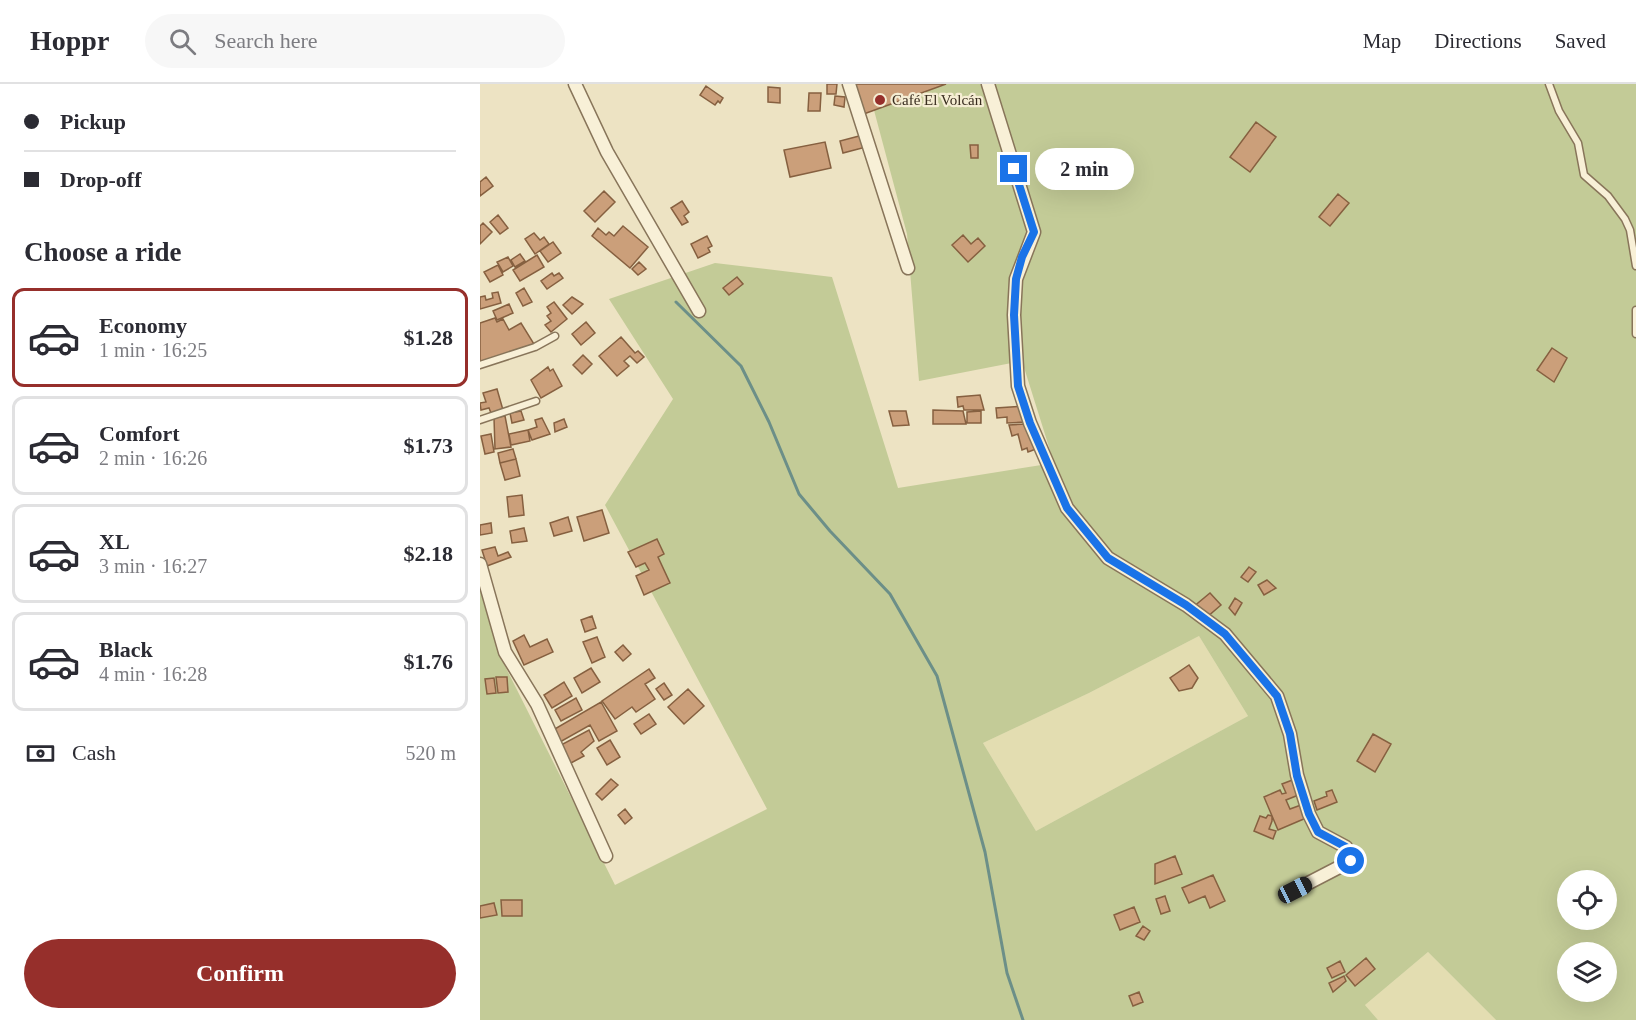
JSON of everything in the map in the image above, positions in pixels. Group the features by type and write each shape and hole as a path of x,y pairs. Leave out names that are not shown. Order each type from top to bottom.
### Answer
{"street":[{"path":"575,84 607,152 699,310"},
{"path":"849,84 908,268"},
{"path":"988,84 1034,232 1022,257 1016,279 1014,315 1018,386 1030,423 1067,508 1108,558 1209,620 1225,634 1277,696 1290,734 1297,776 1309,814 1318,832 1346,847 1351,861 1295,890"},
{"path":"480,564 506,652 537,704 606,856"}],"lane":[{"path":"1549,84 1559,111 1578,143 1584,175 1608,196 1630,230 1636,266"},
{"path":"1636,310 1636,334"},
{"path":"480,365 535,346 555,336"},
{"path":"480,420 536,401"}],"shaded area":[{"path":"1199,636 1248,716 1036,831 983,743 1089,693"},
{"path":"1428,952 1496,1020 1378,1020 1365,1005"}],"green space":[{"path":"867,84 1636,84 1636,1020 1496,1020 1428,952 1365,1005 1378,1020 480,1020 480,586 504,664 615,885 767,809 605,505 673,399 609,299 715,263 832,277 898,488 1054,463 1022,361 919,381 907,234","holes":["1199,636 1248,716 1036,831 983,743 1089,693"]}],"building":[{"path":"827,84 837,84 836,94 827,94"},
{"name":"Café El Volcán","path":"851,84 946,84 861,115"},
{"path":"706,86 723,98 720,103 718,101 715,105 700,95"},
{"path":"768,87 780,88 780,103 768,102"},
{"path":"809,93 821,93 820,111 808,111"},
{"path":"835,96 845,97 844,107 834,105"},
{"path":"1256,122 1276,137 1250,172 1230,157"},
{"path":"863,135 866,147 843,153 840,141"},
{"path":"825,142 831,168 790,177 784,150"},
{"path":"970,145 978,145 978,158 971,158"},
{"path":"486,177 493,186 480,196 480,182"},
{"path":"604,191 615,202 595,222 584,211"},
{"path":"1338,194 1349,203 1330,226 1319,217"},
{"path":"682,201 689,212 684,216 688,222 682,225 671,208"},
{"path":"498,215 508,228 500,234 490,222"},
{"path":"483,223 492,232 480,244 480,226"},
{"path":"623,226 648,247 630,268 592,236 598,228 606,235 609,232 614,236"},
{"path":"534,233 540,240 544,237 549,244 535,254 525,239"},
{"path":"963,235 971,244 978,238 985,246 968,262 952,245"},
{"path":"707,236 712,246 708,248 710,252 698,258 691,244"},
{"path":"553,242 561,253 548,262 540,251"},
{"path":"520,254 525,261 515,267 511,260"},
{"path":"537,255 544,267 520,281 513,270"},
{"path":"508,257 513,266 503,272 497,262"},
{"path":"639,262 646,269 638,275 632,269"},
{"path":"498,265 503,275 490,282 484,272"},
{"path":"552,273 554,276 559,273 563,278 547,289 541,281"},
{"path":"737,277 743,284 729,295 723,288"},
{"path":"524,288 532,302 523,306 516,293"},
{"path":"498,292 501,303 480,309 480,297 485,296 486,300 493,298 492,293"},
{"path":"572,297 583,304 572,314 563,305"},
{"path":"554,302 567,319 551,332 545,325 551,321 547,316 551,313 547,307"},
{"path":"509,304 513,313 497,320 493,311"},
{"path":"495,318 497,322 503,319 509,330 521,323 534,344 480,362 480,323"},
{"path":"586,322 595,333 581,345 572,334"},
{"path":"621,337 635,353 638,351 644,357 637,363 630,356 624,361 629,366 617,376 599,356"},
{"path":"1552,348 1567,358 1554,382 1537,370"},
{"path":"583,355 592,364 582,374 573,365"},
{"path":"548,367 550,371 553,369 562,386 541,398 531,380"},
{"path":"497,389 503,410 491,413 489,408 481,410 480,403 486,402 483,393"},
{"path":"980,395 984,410 964,410 963,406 958,407 957,397"},
{"path":"1024,406 1025,422 1007,423 1007,417 997,418 996,408"},
{"path":"933,410 963,411 966,424 933,424"},
{"path":"521,411 524,420 512,423 510,413"},
{"path":"889,411 906,411 909,425 893,426"},
{"path":"981,411 981,423 967,423 967,412"},
{"path":"505,416 511,447 495,449 494,418"},
{"path":"542,418 550,434 532,440 528,430 537,427 535,420"},
{"path":"564,419 567,427 555,432 554,423"},
{"path":"1027,424 1036,449 1028,452 1027,448 1022,450 1018,434 1012,436 1009,425"},
{"path":"528,430 530,441 511,445 509,434"},
{"path":"491,434 494,452 485,454 481,436"},
{"path":"513,449 516,459 500,463 498,453"},
{"path":"516,459 520,476 505,480 500,463"},
{"path":"522,495 524,515 509,517 507,497"},
{"path":"602,510 609,533 584,541 577,517"},
{"path":"568,517 572,531 554,536 550,523"},
{"path":"491,523 492,533 480,535 480,525"},
{"path":"524,528 527,541 512,543 510,531"},
{"path":"657,539 664,554 658,557 670,583 644,595 636,576 649,570 645,563 636,567 628,552"},
{"path":"495,547 498,556 508,552 511,557 487,566 482,550"},
{"path":"1249,567 1256,572 1248,582 1241,577"},
{"path":"1267,580 1276,588 1264,595 1258,585"},
{"path":"1210,593 1221,605 1207,617 1192,608"},
{"path":"1235,598 1242,603 1235,615 1229,608"},
{"path":"592,616 596,628 585,632 581,620"},
{"path":"524,635 530,647 547,639 553,652 524,665 513,641"},
{"path":"597,637 605,657 592,663 583,642"},
{"path":"623,645 631,654 623,661 615,652"},
{"path":"1189,665 1198,678 1192,688 1179,691 1170,678"},
{"path":"591,668 600,682 582,693 574,678"},
{"path":"649,669 655,678 645,684 655,699 636,712 632,707 615,719 602,701"},
{"path":"496,677 507,677 508,692 498,693"},
{"path":"494,678 496,693 487,694 485,679"},
{"path":"564,682 572,696 552,708 544,695"},
{"path":"664,683 672,695 664,700 656,689"},
{"path":"688,689 704,706 684,724 668,707"},
{"path":"576,698 582,710 561,721 555,710"},
{"path":"601,702 617,731 599,741 590,725 560,742 553,730"},
{"path":"649,714 656,724 641,734 634,724"},
{"path":"589,730 594,741 581,752 584,756 571,763 561,745"},
{"path":"1373,734 1391,744 1375,772 1357,761"},
{"path":"610,740 620,757 607,765 597,748"},
{"path":"611,779 618,785 602,800 596,794"},
{"path":"1295,779 1301,794 1286,800 1290,809 1301,805 1306,818 1278,830 1264,797 1280,790 1282,794 1286,793 1282,784"},
{"path":"1332,790 1337,802 1317,810 1314,801 1327,796 1326,792"},
{"path":"625,809 632,818 625,824 618,815"},
{"path":"1268,815 1272,816 1269,829 1276,831 1273,839 1254,831 1260,816 1266,818"},
{"path":"1175,856 1182,874 1155,884 1155,864"},
{"path":"1213,875 1225,901 1210,908 1205,896 1189,903 1182,888"},
{"path":"1165,896 1170,911 1161,914 1156,899"},
{"path":"501,900 522,900 522,916 502,916"},
{"path":"494,903 497,915 480,918 480,906"},
{"path":"1134,907 1140,922 1120,930 1114,915"},
{"path":"1143,926 1150,931 1144,940 1136,936"},
{"path":"1366,958 1375,969 1355,986 1346,975"},
{"path":"1340,961 1345,972 1332,978 1327,968"},
{"path":"1344,976 1346,981 1333,992 1329,983"},
{"path":"1139,992 1143,1002 1133,1006 1129,996"}],"waterway":[{"path":"676,302 741,366 769,422 799,494 830,531 890,594 937,676 985,852 1007,973 1023,1020"}],"place":[{"name":"Café El Volcán","path":"880,100"}],"route":[{"path":"1014,169 1034,232 1022,257 1016,279 1014,315 1018,386 1030,423 1067,508 1108,558 1186,605 1225,634 1277,696 1290,734 1297,776 1309,814 1318,832 1346,847 1351,861"}]}
